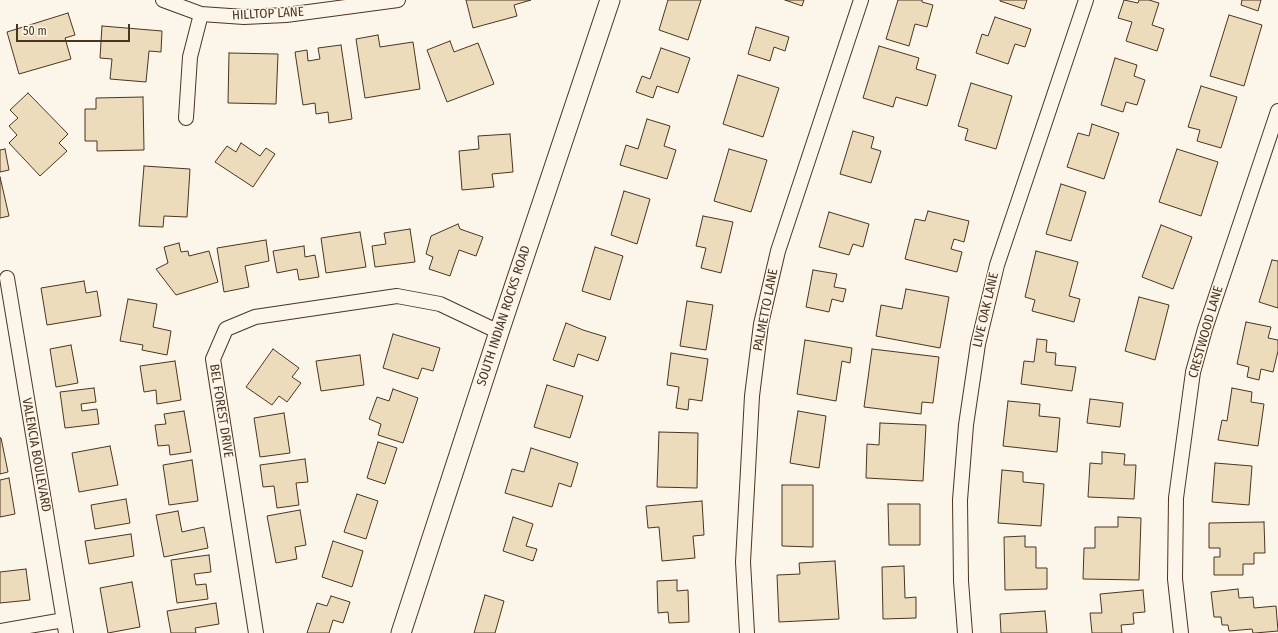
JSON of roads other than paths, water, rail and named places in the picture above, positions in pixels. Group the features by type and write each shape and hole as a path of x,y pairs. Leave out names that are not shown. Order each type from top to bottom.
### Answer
{"street":[{"name":"HILLTOP LANE","path":"163,0 201,14 244,17 286,15 398,0"},
{"name":"SOUTH INDIAN ROCKS ROAD","path":"401,633 499,332 610,0"},
{"name":"PALMETTO LANE","path":"747,633 743,562 752,396 761,324 778,251 861,0"},
{"name":"LIVE OAK LANE","path":"965,633 961,581 960,500 966,425 978,344 997,265 1086,0"},
{"path":"186,118 190,58 201,14"},
{"name":"CRESTWOOD LANE","path":"1181,633 1175,579 1176,498 1193,372 1205,329 1278,111"},
{"name":"VALENCIA BOULEVARD","path":"7,278 65,626"},
{"name":"BEL FOREST DRIVE","path":"256,633 213,359 226,329 255,317 397,296 440,304 499,332"},
{"path":"0,631 65,626"}]}
